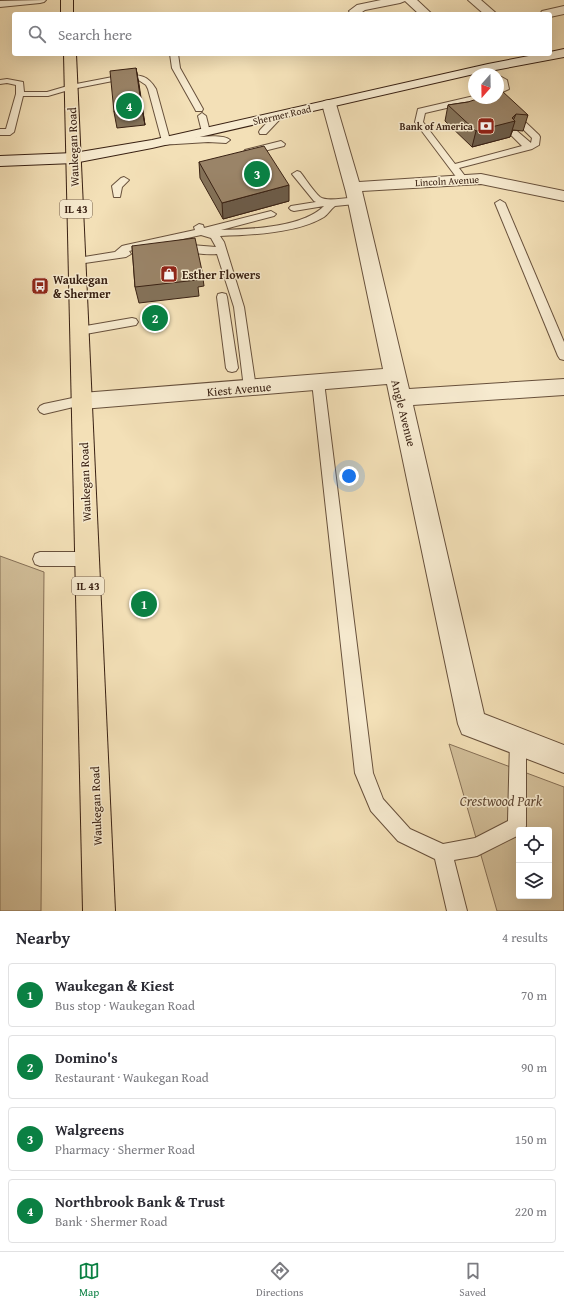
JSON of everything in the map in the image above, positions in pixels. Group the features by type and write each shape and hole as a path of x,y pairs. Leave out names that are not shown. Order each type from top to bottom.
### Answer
{"main road":[{"path":"67,0 67,12"},
{"name":"Waukegan Road","path":"70,56 99,911"}],"street":[{"path":"0,4 40,0"},
{"path":"356,12 361,8 400,0"},
{"path":"410,0 424,12"},
{"path":"474,0 489,12"},
{"path":"552,13 564,10"},
{"name":"Shermer Road","path":"504,70 564,53"},
{"name":"Shermer Road","path":"0,161 74,158 159,142 329,104 468,78"},
{"name":"Angle Avenue","path":"329,104 401,398 472,724 518,741"},
{"name":"Lincoln Avenue","path":"350,193 482,179 564,196"},
{"name":"Kiest Avenue","path":"82,401 395,376"},
{"path":"401,398 564,388"},
{"path":"518,741 564,759"}],"lane":[{"path":"174,58 176,68 200,112 206,132"},
{"path":"0,83 20,91 35,94 48,94 71,87 132,76 143,78 152,89 159,142 208,139 226,140"},
{"path":"0,132 10,132 20,91"},
{"path":"463,180 419,122 421,111 468,100"},
{"path":"453,167 535,145 536,137 501,104"},
{"path":"263,132 279,115"},
{"path":"514,133 529,147"},
{"path":"237,156 279,147"},
{"path":"297,174 316,199 332,203"},
{"path":"218,241 302,222 321,214 332,203 350,193"},
{"path":"294,208 332,203"},
{"path":"500,204 564,356"},
{"path":"78,261 182,247 200,248 218,241 271,214"},
{"path":"118,255 126,248 198,231 215,236 218,241 239,307 250,388"},
{"path":"198,231 200,248"},
{"path":"118,255 126,266"},
{"path":"222,297 232,368"},
{"path":"80,331 132,322"},
{"path":"318,382 364,773 377,805 404,835 443,853 476,847 517,826 518,741"},
{"path":"44,409 82,401"},
{"path":"40,559 88,559"},
{"path":"443,853 457,911"}],"green space":[{"path":"0,556 44,572 41,911 0,911"},
{"name":"Crestwood Park","path":"449,744 564,787 564,911 497,911"}],"building":[{"path":"136,68 142,110 114,112 110,71"},
{"path":"504,93 528,115 516,114 512,118 515,121 476,131 448,105 468,102 468,104 504,104"},
{"path":"264,146 289,185 222,203 199,162"},
{"path":"195,238 202,271 195,271 197,280 135,287 132,246"}],"place":[{"name":"Northbrook Bank & Trust","path":"129,106"},
{"name":"Bank of America","path":"486,126"},
{"name":"Walgreens","path":"257,174"},
{"name":"Esther Flowers","path":"169,274"},
{"name":"Waukegan & Shermer","path":"40,286"},
{"name":"Domino's","path":"155,318"},
{"name":"Waukegan & Kiest","path":"144,604"}]}
